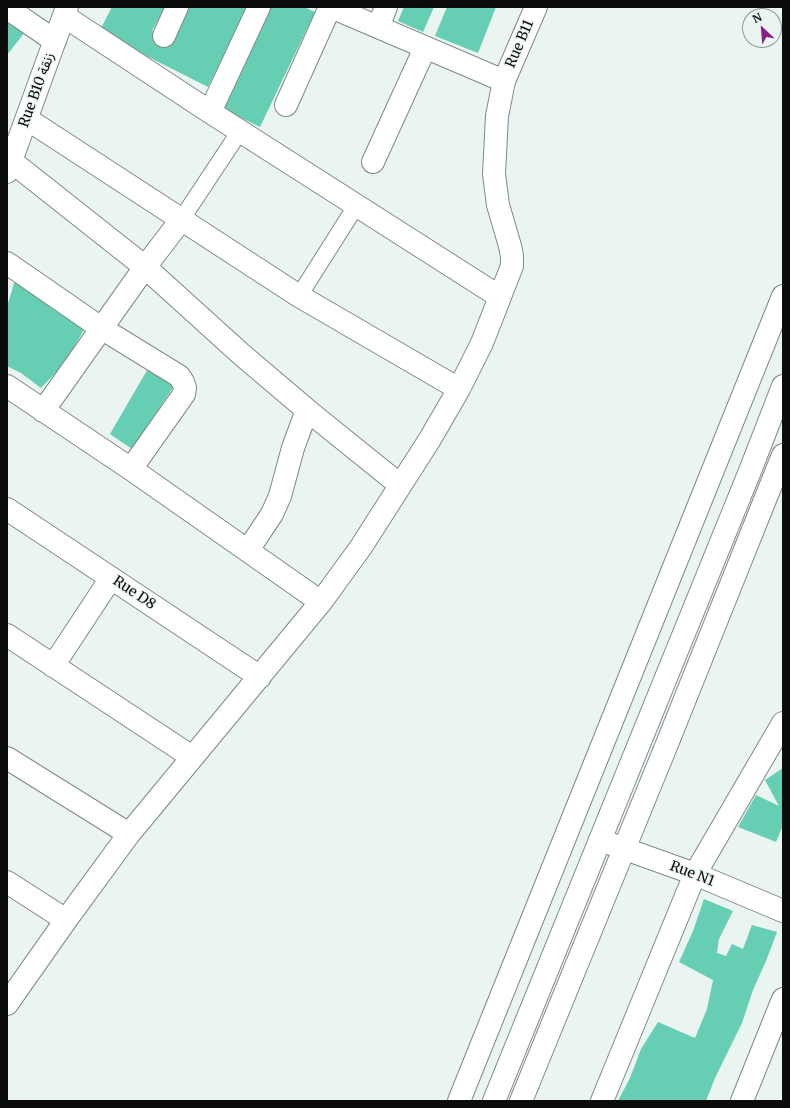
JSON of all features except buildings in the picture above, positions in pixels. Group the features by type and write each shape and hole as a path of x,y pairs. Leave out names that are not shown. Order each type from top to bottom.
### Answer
{"street":[{"path":"164,36 177,7"},
{"path":"210,112 259,7"},
{"path":"286,106 330,7 504,81"},
{"path":"378,27 386,7"},
{"name":"Rue B11","path":"7,1004 129,834 321,602 361,547 430,439 459,389 482,344 512,266 510,246 498,205 494,174 498,116 504,81 536,7"},
{"path":"7,8 55,41"},
{"path":"65,12 210,112 500,297"},
{"name":"Rue B10 زنقة","path":"8,164 27,119 65,12"},
{"path":"373,162 425,48"},
{"path":"27,119 299,296 459,389"},
{"path":"43,411 145,267 181,220 240,131"},
{"path":"8,164 145,267 241,354 307,410 400,485"},
{"path":"299,296 356,206"},
{"path":"7,263 101,328 179,376 186,388 184,394 131,469"},
{"path":"459,1101 783,296"},
{"path":"7,386 131,469 321,602"},
{"path":"783,386 750,471 497,1094 525,1100 623,849 667,744 783,455"},
{"path":"248,550 272,514 280,496 293,448 307,410"},
{"name":"Rue D8","path":"7,510 260,677"},
{"path":"53,666 111,578"},
{"path":"7,635 192,757"},
{"path":"602,1101 695,874 783,723"},
{"path":"7,758 129,834"},
{"name":"Rue N1","path":"600,840 695,874 783,911"},
{"path":"7,882 66,920"},
{"path":"742,1101 783,999"}]}
